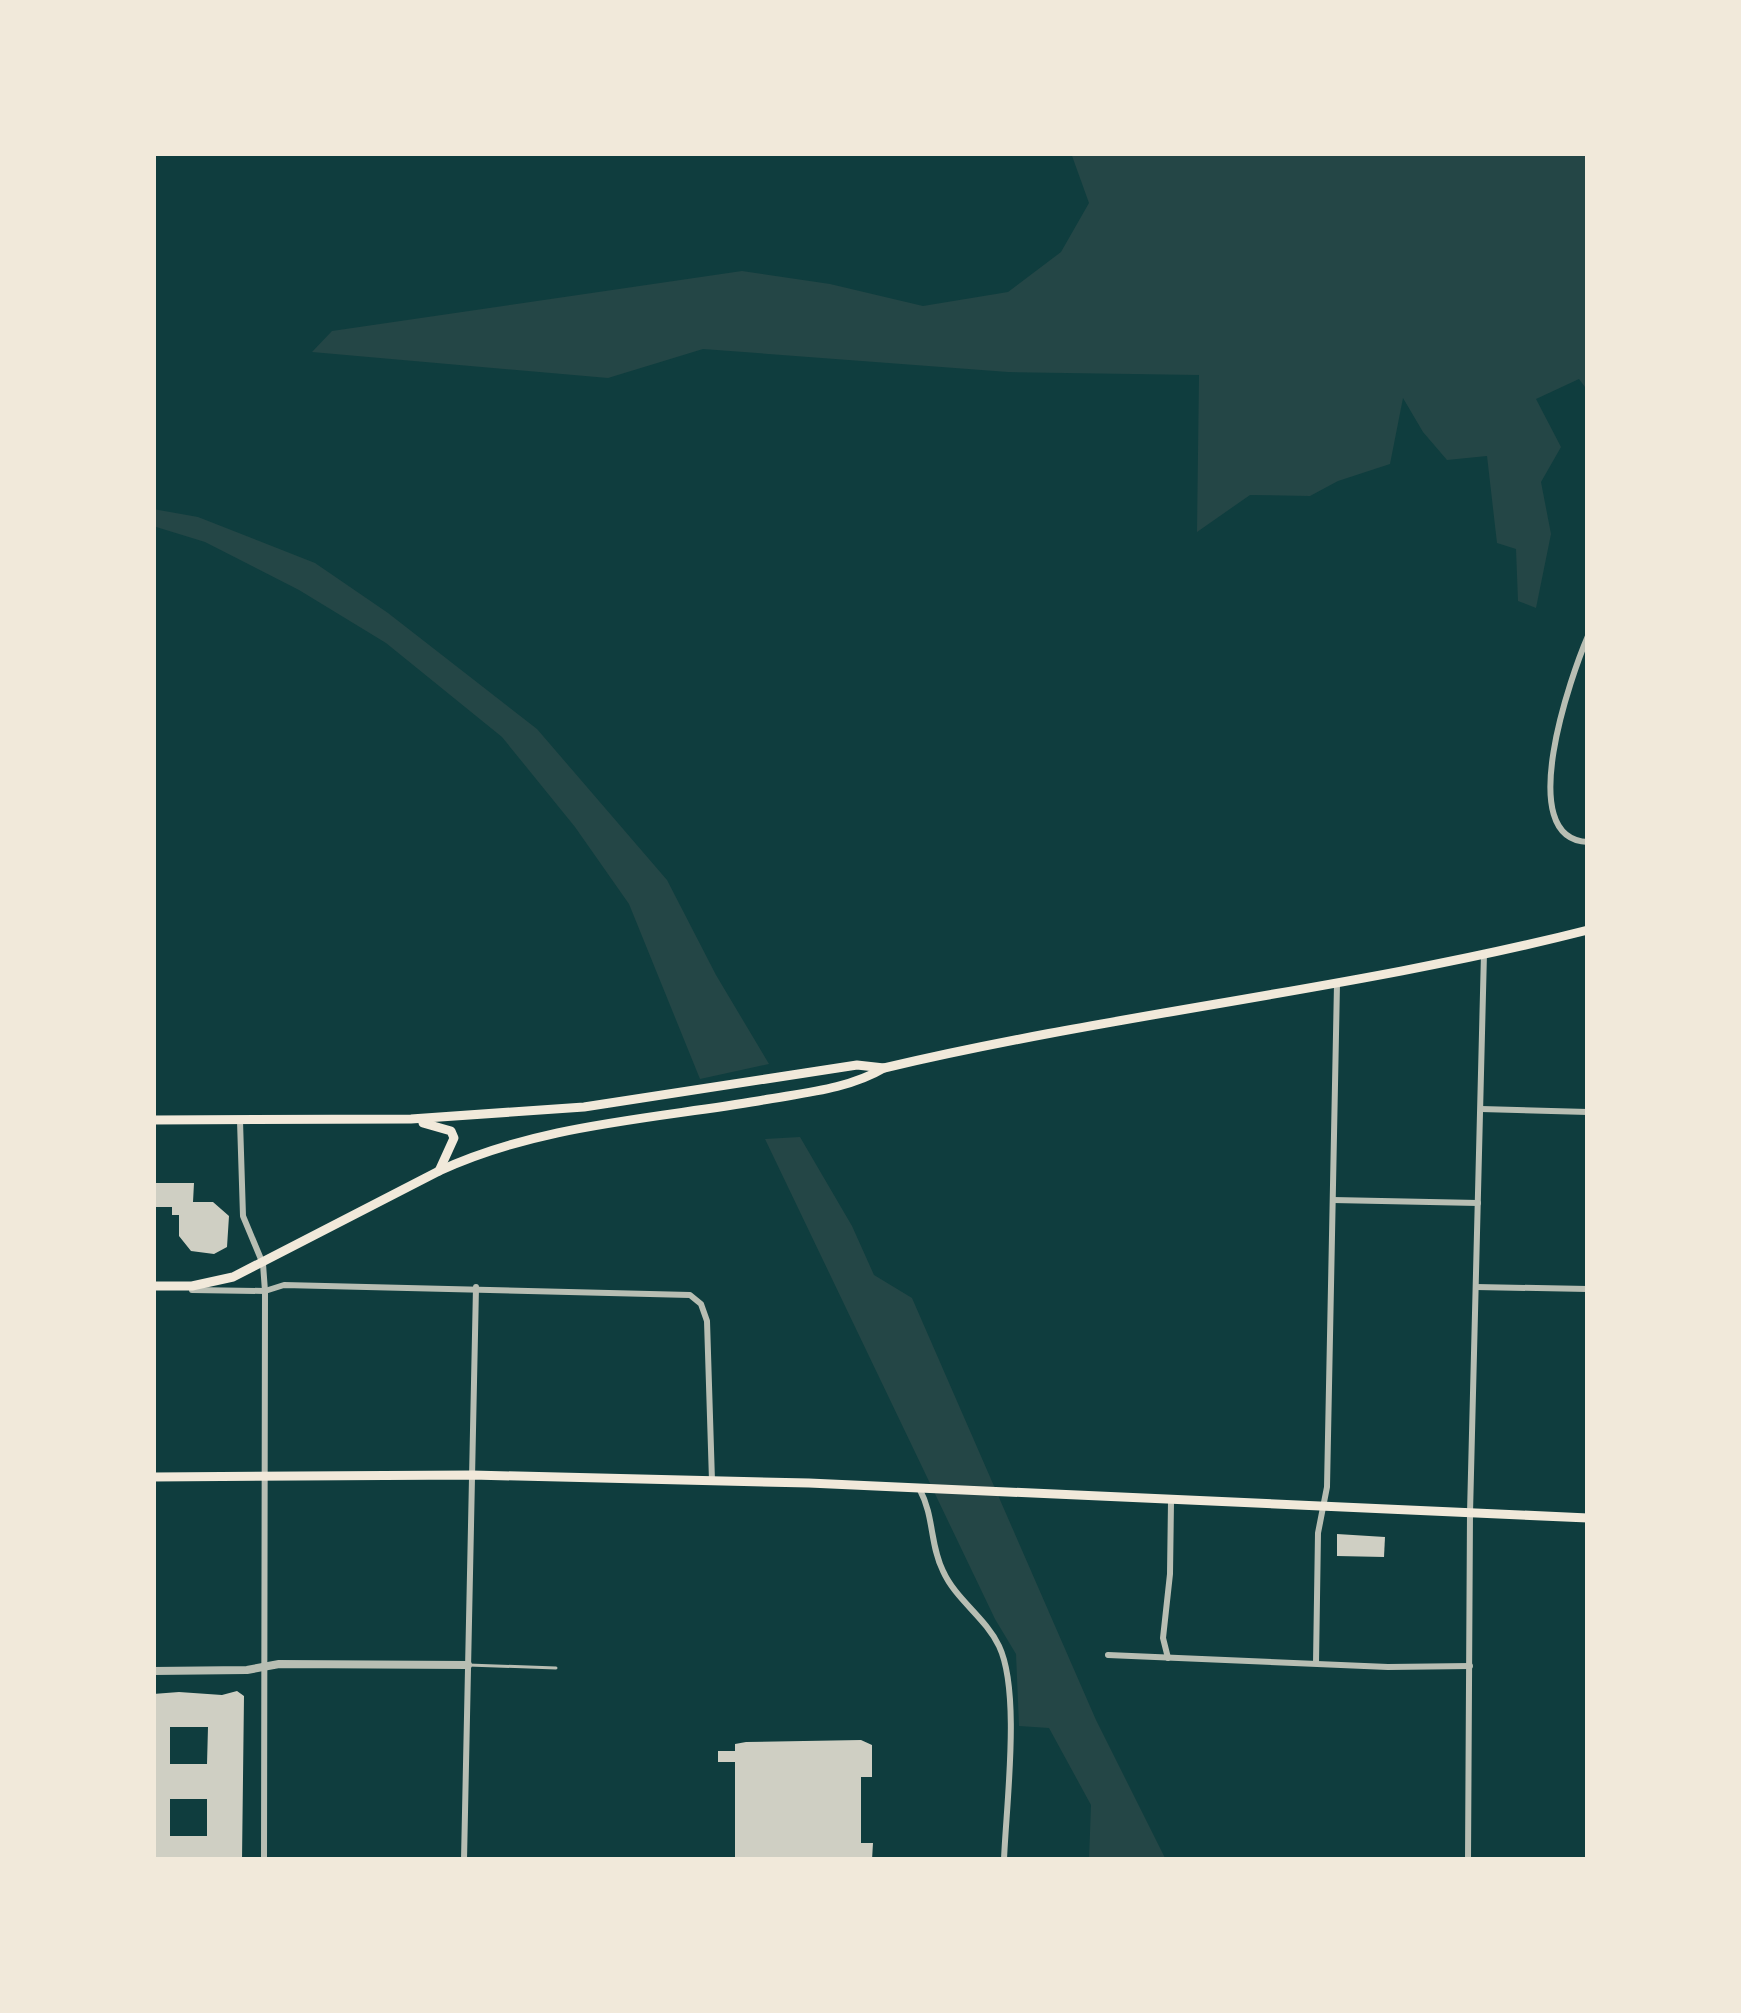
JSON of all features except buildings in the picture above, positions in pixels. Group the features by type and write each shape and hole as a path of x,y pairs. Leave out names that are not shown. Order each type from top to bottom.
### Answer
{"main road":[{"path":"156,1286 212,1283 263,1264 472,1155 529,1139 807,1092 1014,1039 1587,931"},
{"path":"153,1120 411,1119 653,1099 857,1066 884,1069"},
{"path":"653,1099 656,1116"},
{"path":"411,1119 451,1131 452,1147 439,1171"},
{"path":"153,1477 472,1475 712,1481 1588,1518"}],"street":[{"path":"1588,636 1566,691 1554,746 1553,814 1559,829 1571,839 1588,842"},
{"path":"1468,1860 1470,1513 1484,953"},
{"path":"1316,1663 1318,1533 1327,1487 1337,981"},
{"path":"1481,1108 1588,1112"},
{"path":"240,1121 243,1216 263,1264 265,1291 264,1860"},
{"path":"1333,1200 1478,1203"},
{"path":"156,1286 265,1291 284,1285 476,1287 680,1293 697,1298 707,1321 712,1481"},
{"path":"464,1860 476,1287"},
{"path":"1476,1287 1588,1289"},
{"path":"919,1487 946,1577 993,1635 1006,1668 1004,1860"},
{"path":"1168,1658 1163,1638 1171,1502"},
{"path":"1108,1655 1470,1666"},
{"path":"153,1671 280,1664 468,1665"}],"lane":[{"path":"468,1665 556,1668"}],"shaded area":[{"path":"1071,153 1588,153 1588,391 1579,379 1536,399 1561,447 1541,482 1551,534 1536,608 1518,601 1516,549 1497,543 1487,456 1447,460 1403,398 1390,464 1310,496 1250,495 1197,532 1199,375 1008,372 703,349 608,378 312,352 332,331 742,271 830,284 923,306 1008,292 1061,252 1089,203"},
{"path":"153,509 198,517 315,563 388,613 537,729 667,880 769,1064 700,1079 629,904 575,827 502,737 386,643 299,590 205,542 153,526"},
{"path":"800,1137 852,1226 874,1275 912,1298 1096,1720 1166,1860 1089,1860 1091,1805 1049,1728 1019,1726 1016,1654 765,1139"}]}
